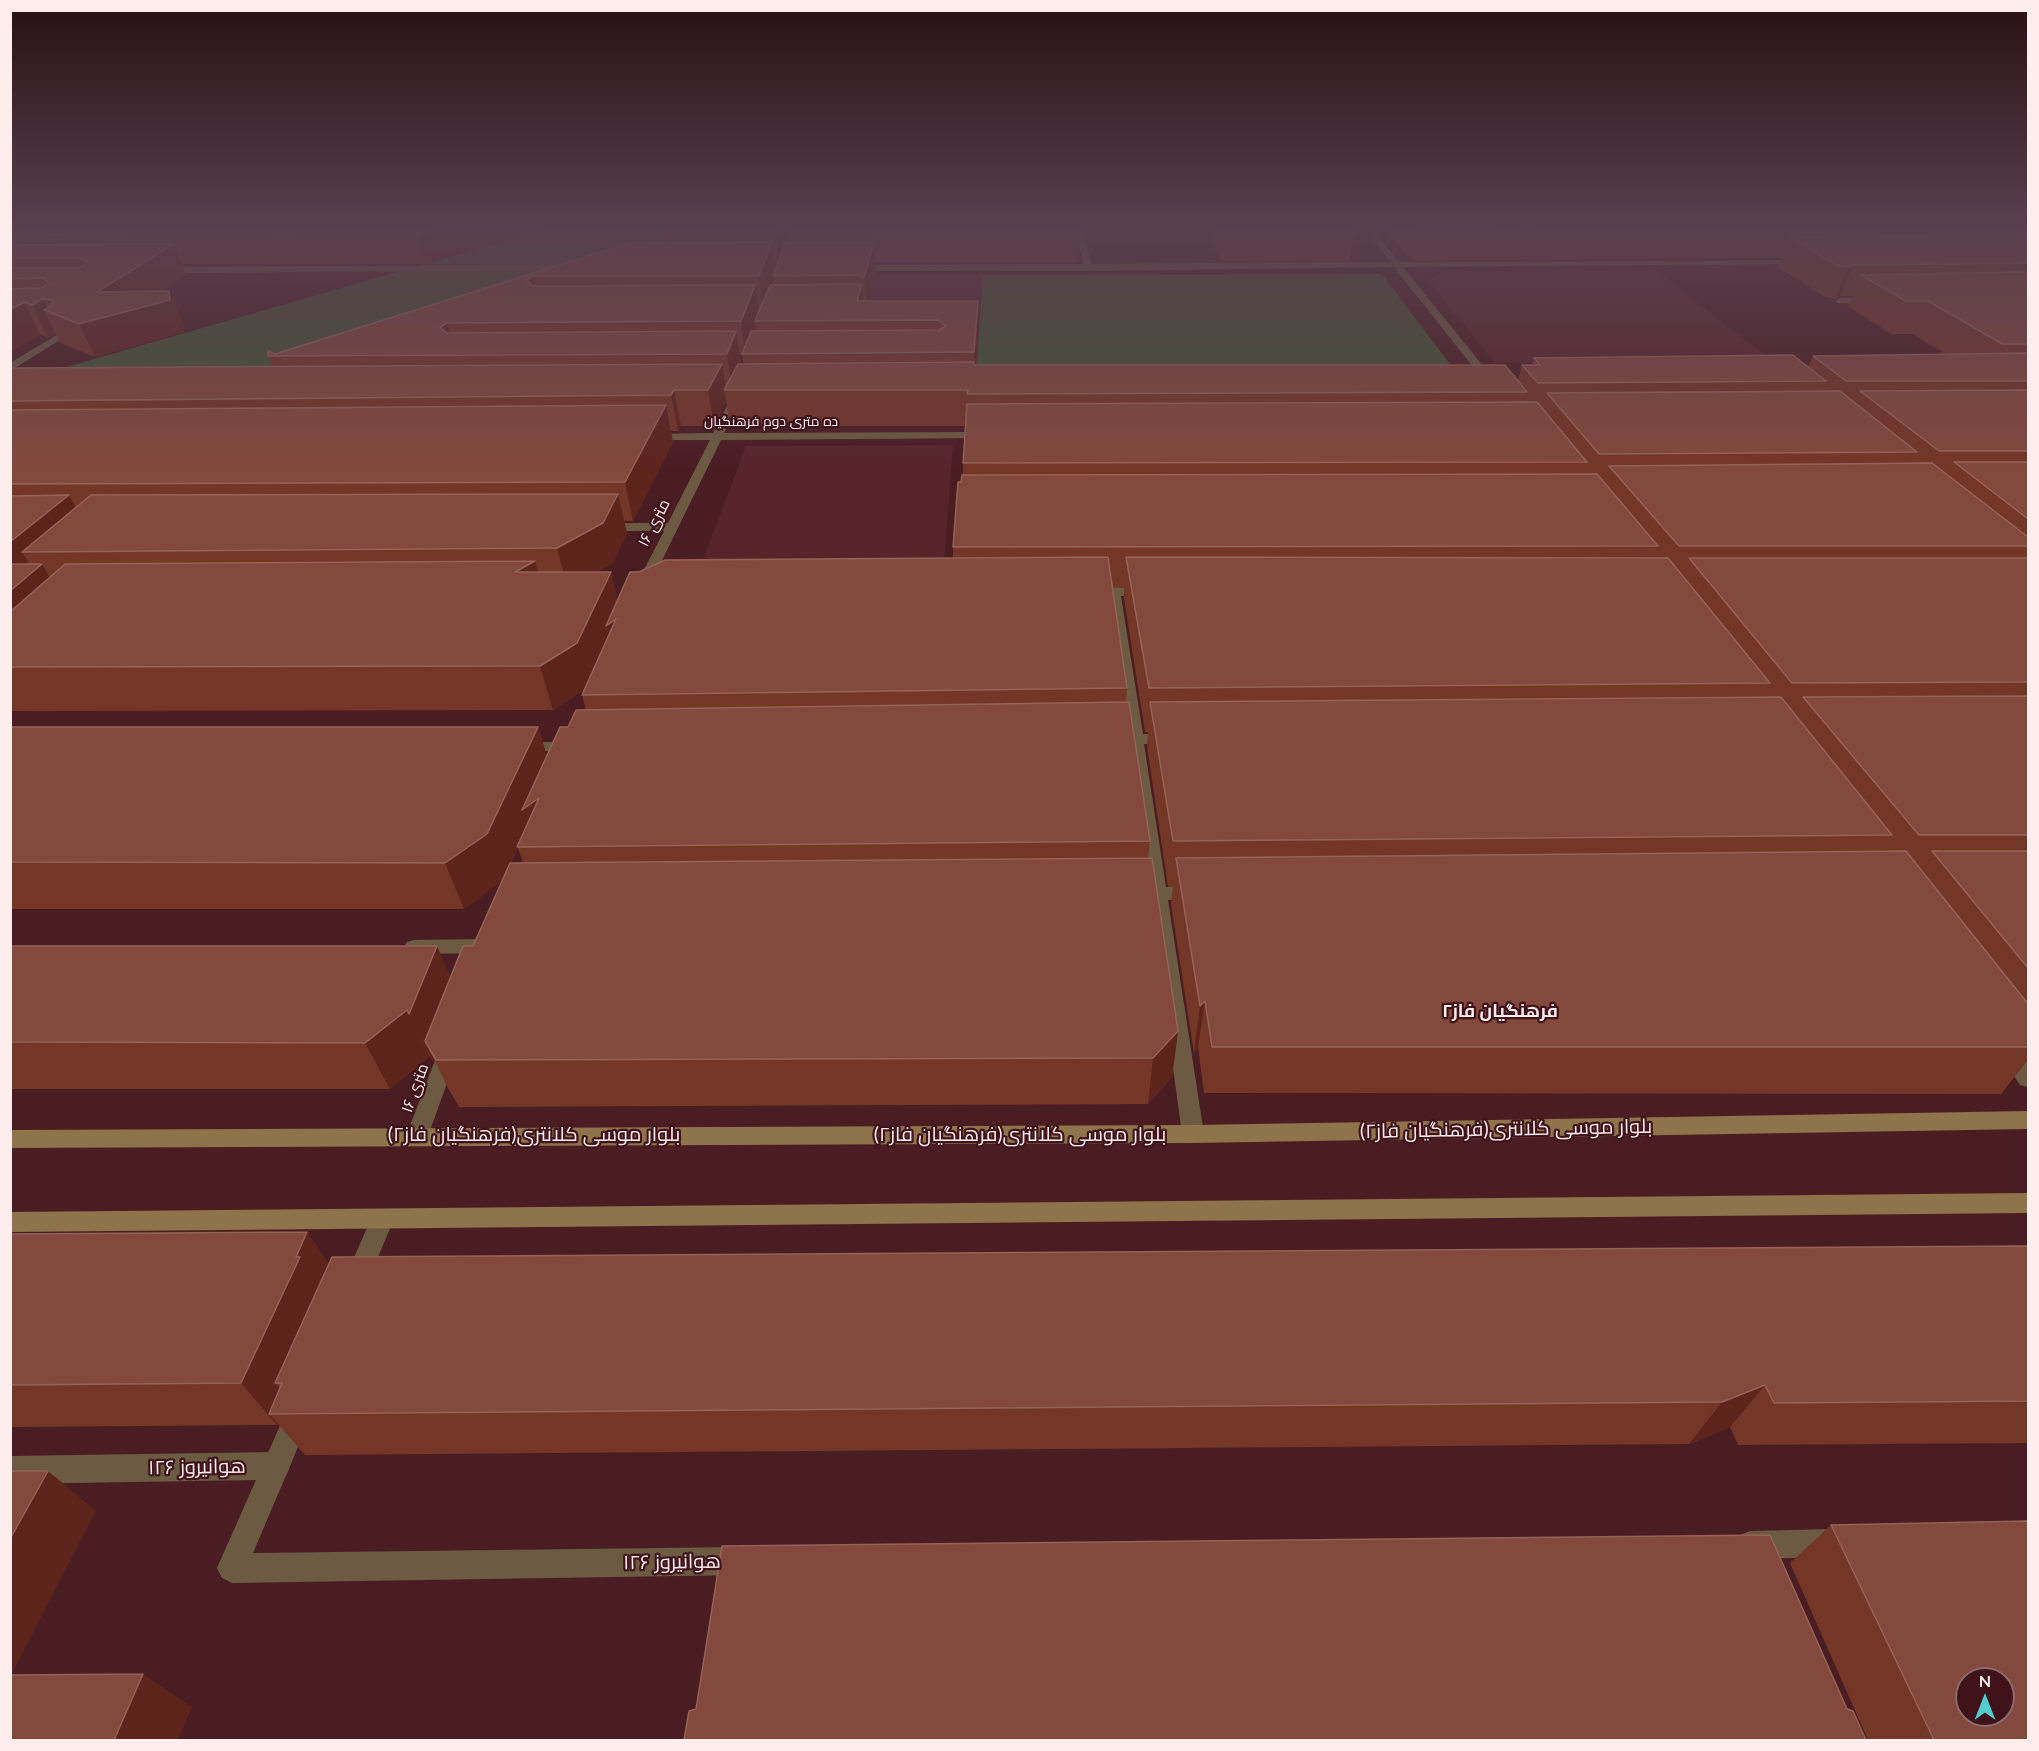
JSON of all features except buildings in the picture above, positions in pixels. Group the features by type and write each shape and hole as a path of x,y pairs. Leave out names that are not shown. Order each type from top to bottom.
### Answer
{"main road":[{"name":"بلوار موسی کلانتری(فرهنگیان فاز۲)","path":"10,1139 1193,1134 2028,1120"},
{"path":"10,1222 2028,1203"}],"street":[{"path":"1431,308 1496,389"},
{"path":"10,368 63,335"},
{"name":"۱۶ متری","path":"643,594 672,527 718,436 744,377"},
{"name":"ده متری دوم فرهنگیان","path":"634,437 1005,435"},
{"path":"590,527 672,527"},
{"path":"1078,592 1161,592"},
{"path":"1114,592 1193,1134"},
{"path":"1099,740 1182,738"},
{"path":"501,747 597,747"},
{"path":"1111,894 1217,893"},
{"path":"392,948 485,952 495,928"},
{"path":"1994,1033 2028,1079"},
{"name":"۱۶ متری","path":"417,1136 454,1035"},
{"path":"345,1305 382,1219"},
{"path":"276,1466 308,1391"},
{"name":"هوانیروز ۱۲۶","path":"10,1470 276,1466 232,1568 721,1573 771,1561"},
{"path":"1736,1553 1865,1542"}],"shaded area":[{"path":"867,308 980,308 978,334 860,334"},
{"path":"1450,308 1704,308 1772,361 1495,363"},
{"path":"953,445 943,576 735,576 704,557 746,446"}],"green space":[{"path":"273,308 530,308 289,388 11,383"},
{"path":"981,308 1407,308 1464,383 975,388"}],"district":[{"name":"فرهنگیان فاز۲","path":"1500,1011"}]}
